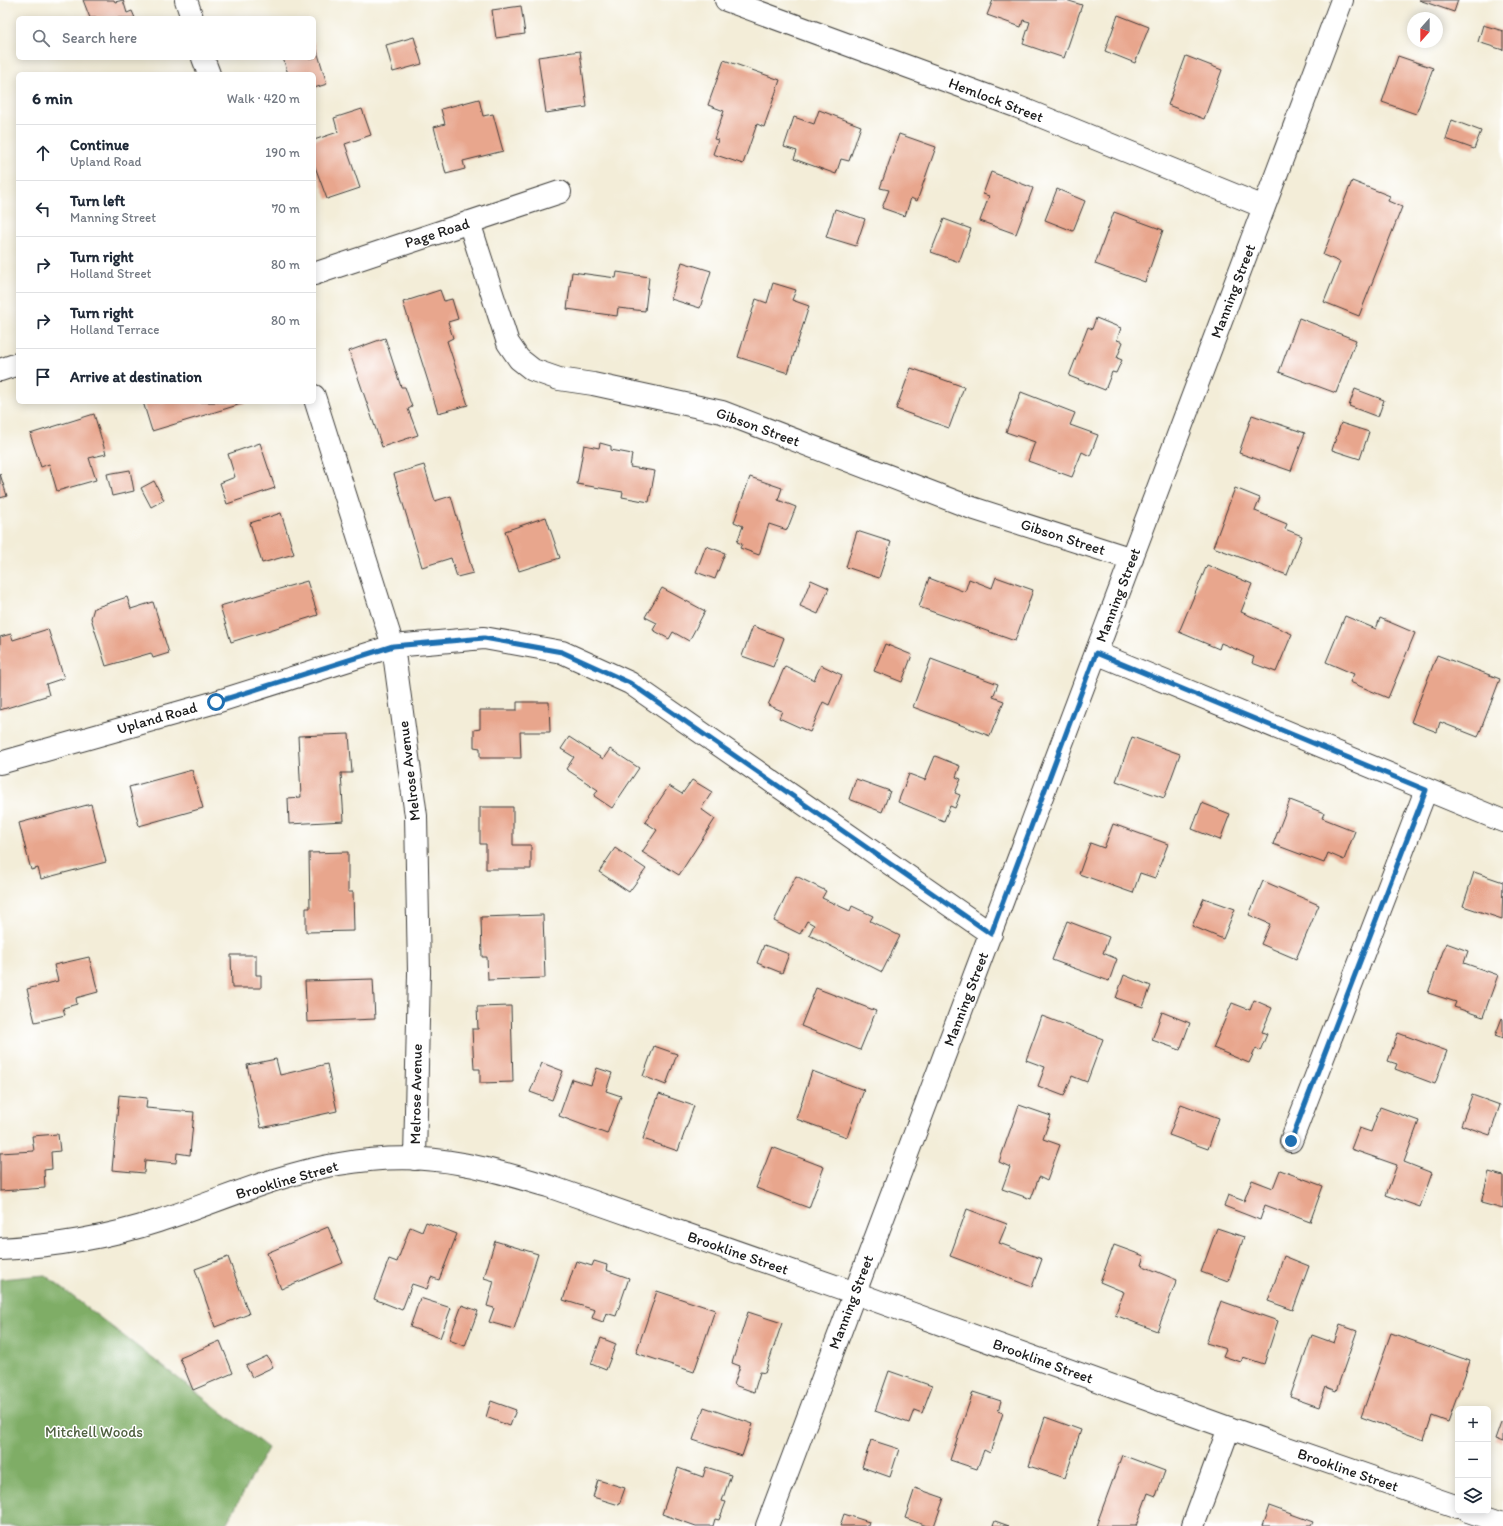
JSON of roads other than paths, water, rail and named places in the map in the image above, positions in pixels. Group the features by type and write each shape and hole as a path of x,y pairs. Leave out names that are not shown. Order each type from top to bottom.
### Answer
{"street":[{"path":"186,0 191,16"},
{"name":"Hemlock Street","path":"726,0 1018,108 1264,207"},
{"name":"Manning Street","path":"767,1526 1342,0"},
{"path":"204,60 208,72"},
{"name":"Page Road","path":"316,273 560,192"},
{"name":"Gibson Street","path":"469,222 508,343 519,358 534,370 559,379 593,384 722,412 972,508 1132,559"},
{"path":"0,370 16,365"},
{"name":"Melrose Avenue","path":"316,402 393,646 416,816 419,973 415,1159"},
{"name":"Upland Road","path":"0,763 216,702 393,646 484,638 562,652 630,683 991,934"},
{"path":"1096,653 1503,821"},
{"path":"1291,1141 1426,790"},
{"name":"Brookline Street","path":"0,1250 38,1247 119,1233 157,1222 276,1180 339,1164 377,1160 415,1159 462,1164 548,1186 855,1293 1229,1428 1455,1507"},
{"path":"1193,1526 1229,1428"},
{"path":"1477,1514 1503,1523"}],"park label":[{"name":"Mitchell Woods","path":"94,1432"}]}
